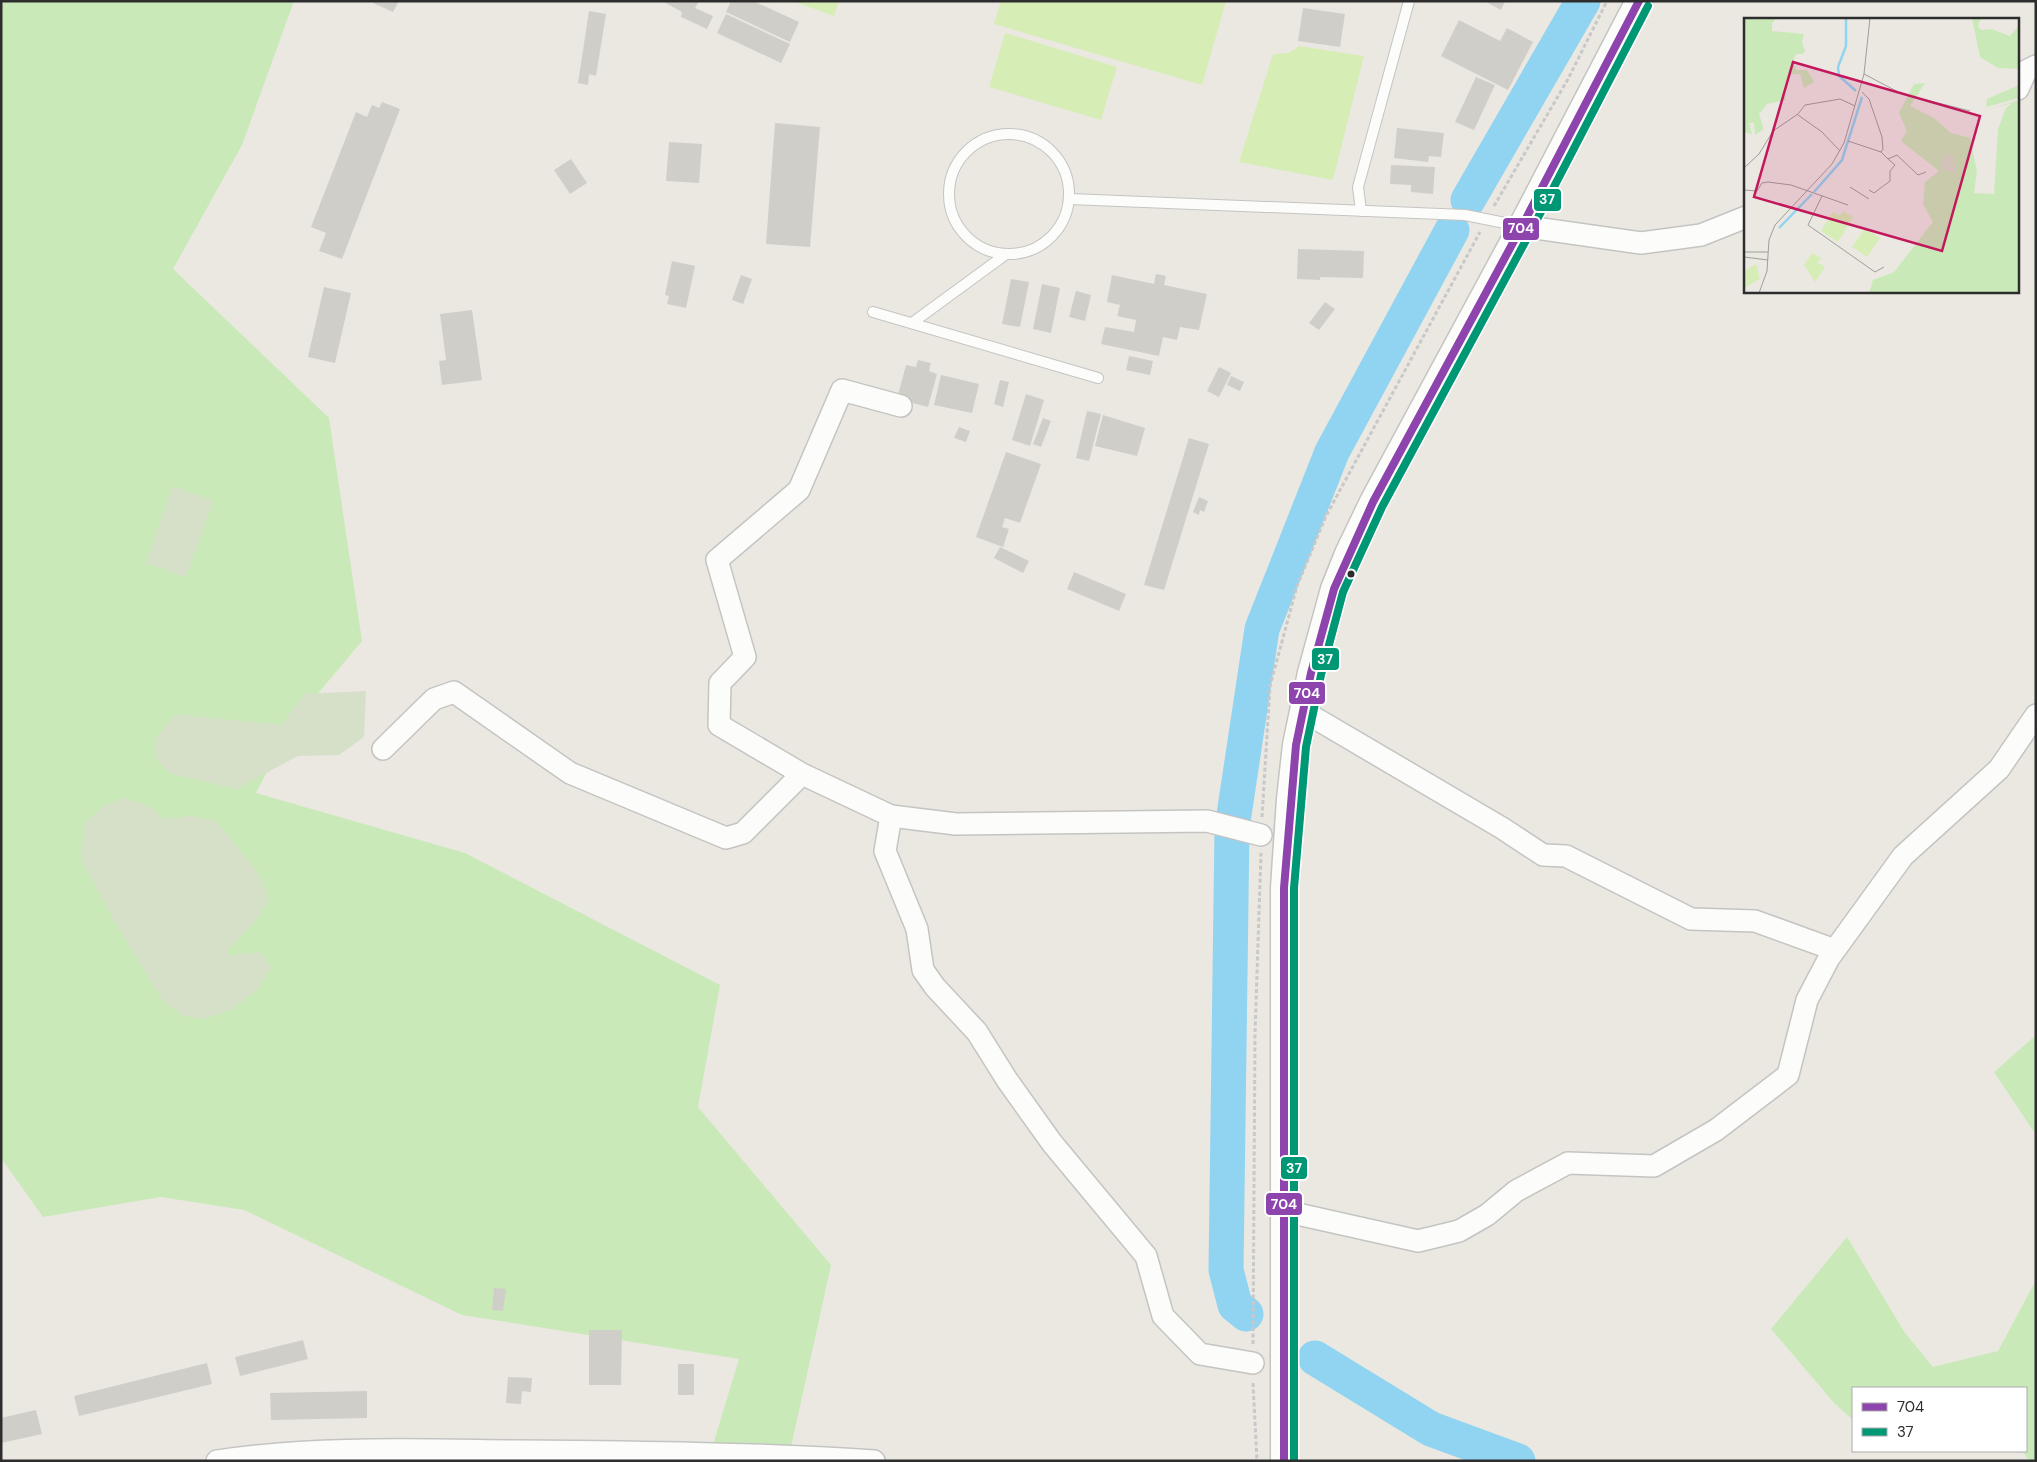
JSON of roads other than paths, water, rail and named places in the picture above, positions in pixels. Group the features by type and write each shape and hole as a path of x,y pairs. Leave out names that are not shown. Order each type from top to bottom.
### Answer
{"street":[{"path":"1284,1461 1284,888 1290,791 1303,710 1334,589 1348,554 1424,406 1522,226 1639,1"},
{"path":"2020,85 2026,72 2036,66"},
{"path":"1522,226 1640,243 1701,235 1744,218"},
{"path":"901,406 842,390 800,490 717,560 745,657 720,684 719,725 802,774 891,816 956,824 1208,821 1260,834"},
{"path":"383,749 434,698 454,692 570,773 726,838 743,833 802,774"},
{"path":"1303,710 1502,828 1543,855 1566,856 1691,919 1755,921 1835,950"},
{"path":"1284,1211 1418,1241 1459,1232 1487,1215 1516,1192 1568,1163 1654,1166 1716,1130 1788,1075 1807,1000 1835,950 1903,856 1999,769 2036,714"},
{"path":"891,816 885,851 917,929 923,970 935,987 977,1032 1007,1080 1052,1143 1146,1256 1164,1316 1200,1354 1253,1363"},
{"path":"217,1461 246,1456 346,1451 651,1457 732,1452 874,1461"}],"lane":[{"path":"1361,211 1358,187 1409,1"},
{"path":"1009,134 1029,137 1041,143 1060,161 1068,179 1070,200 1065,219 1054,236 1040,247 1023,254 1005,255 988,251 972,242 960,230 951,213 948,196 951,178 958,162 972,147 989,137 1009,134"},
{"path":"1070,200 1465,215 1522,226"},
{"path":"912,323 1005,255"},
{"path":"873,312 1098,378"}],"waterway":[{"path":"1468,200 1583,1"},
{"path":"1246,1314 1235,1305 1226,1270 1232,828 1262,629 1332,452 1452,230"},
{"path":"1315,1358 1431,1429 1518,1461"}]}
